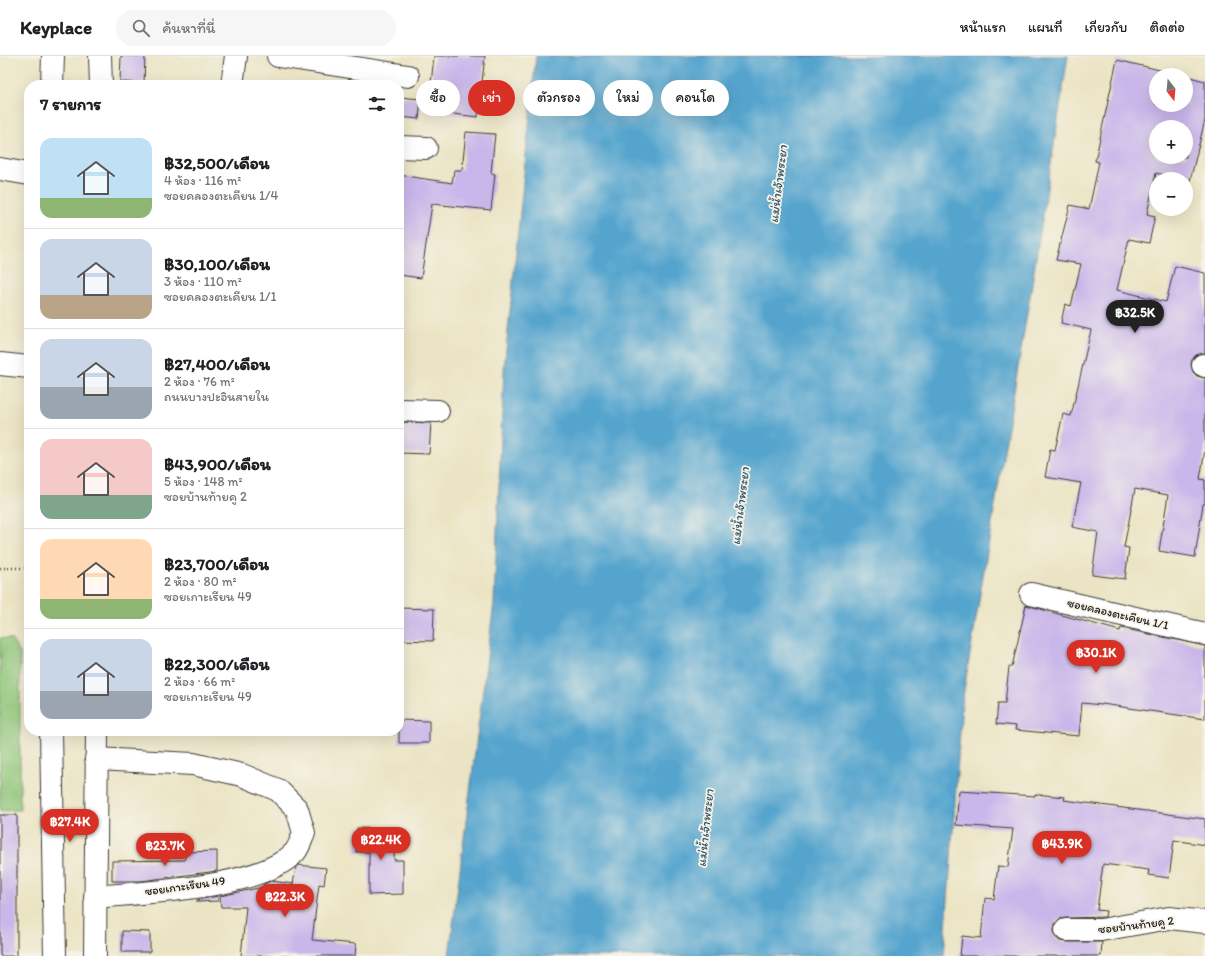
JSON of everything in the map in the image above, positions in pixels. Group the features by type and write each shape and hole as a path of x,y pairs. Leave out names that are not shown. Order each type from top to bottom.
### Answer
{"street":[{"path":"52,80 53,56"},
{"path":"100,56 101,80"},
{"path":"233,80 236,56"},
{"path":"278,56 408,76"},
{"path":"404,146 426,148"},
{"path":"0,169 24,173"},
{"path":"0,364 24,366"},
{"path":"404,410 438,411"},
{"name":"ซอยคลองตะเคียน 1/1","path":"1031,594 1205,634"},
{"path":"51,736 55,956"},
{"path":"95,956 97,736"},
{"name":"ซอยเกาะเรียน 49","path":"95,897 210,885 247,876 279,864 296,851 304,833 297,809 278,790 242,775 193,764 96,759"},
{"name":"ซอยบ้านท้ายคู 2","path":"1066,930 1101,930 1169,918 1205,922"}],"path":[{"path":"0,568 24,568"}],"green space":[{"path":"0,638 11,639 20,653 20,810 0,811"}],"water":[{"name":"แม่น้ำเจ้าพระยา","path":"536,56 1068,56 1031,290 962,702 944,956 449,956 494,603 504,370 530,116 595,116 595,80 534,80"}],"building":[{"path":"121,56 145,56 144,80 120,80"},
{"path":"434,56 485,56 482,80 468,80 468,116 460,115 460,80 431,80"},
{"path":"1117,60 1151,68 1149,68 1149,112 1193,112 1193,78 1205,81 1205,120 1192,172 1149,172 1149,205 1147,214 1149,216 1155,216 1149,243 1129,239 1117,290 1166,302 1175,266 1205,273 1205,353 1196,355 1192,360 1191,365 1193,372 1197,376 1205,378 1205,450 1200,479 1205,480 1205,504 1203,504 1195,557 1159,551 1168,495 1135,489 1124,547 1129,548 1125,579 1092,575 1098,532 1072,527 1081,483 1045,477 1050,449 1055,450 1063,414 1071,416 1091,330 1061,323 1065,304 1071,306 1081,264 1056,260 1070,205 1089,209 1099,162 1095,161"},
{"path":"404,97 416,99 416,116 419,116 419,119 404,118"},
{"path":"466,132 495,134 491,173 495,174 491,210 432,204 421,278 404,276 404,176 452,183 454,170 462,170"},
{"path":"404,422 431,423 429,454 404,453"},
{"path":"1026,605 1120,631 1121,628 1205,646 1205,719 1102,704 1082,703 1079,736 1015,730 1016,726 996,724 998,703 1005,703 1009,667 1012,667"},
{"path":"404,608 434,609 433,641 404,640"},
{"path":"404,720 429,721 429,743 399,743 399,736 404,736"},
{"path":"959,791 1035,796 1035,794 1065,797 1064,800 1205,819 1205,845 1174,840 1169,878 1148,875 1149,870 1103,864 1097,910 1106,911 1105,917 1059,919 1055,924 1054,930 1055,937 1060,941 1102,942 1101,956 960,956 962,936 981,938 985,898 994,899 998,866 1008,867 1013,829 956,825"},
{"path":"0,815 17,815 17,956 0,956"},
{"path":"357,828 395,829 394,860 403,860 403,894 369,895 369,852 356,852"},
{"path":"217,851 217,871 141,881 112,881 112,861 185,860 185,852"},
{"path":"298,865 326,868 324,885 319,884 312,940 356,944 355,956 241,956 246,907 221,907 220,896 263,887 264,884 271,881 293,884 296,867"},
{"path":"218,896 218,901 197,902 197,900"},
{"path":"122,931 150,932 150,952 122,952"}]}
